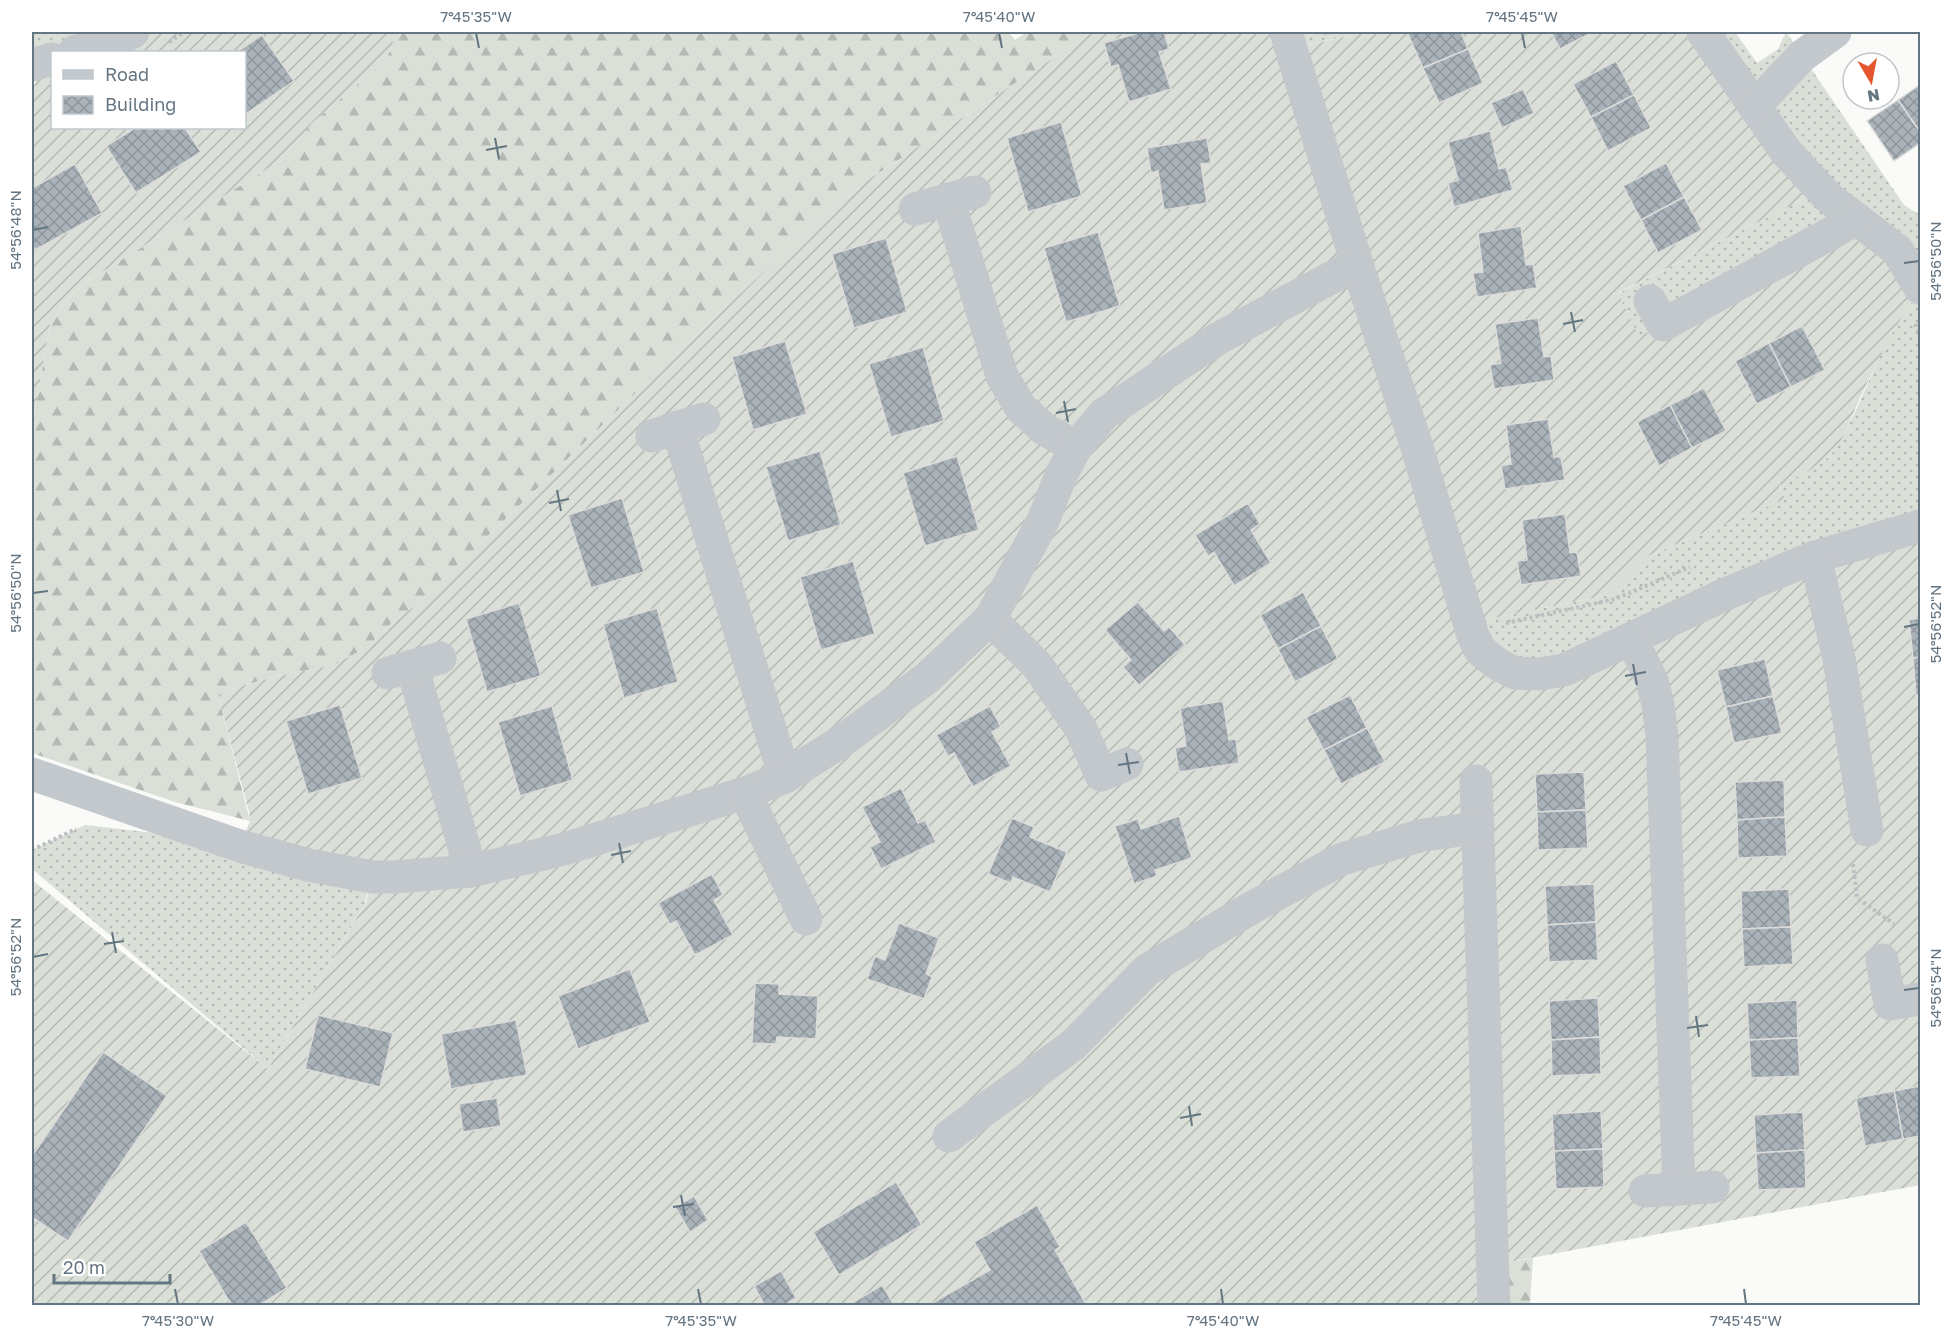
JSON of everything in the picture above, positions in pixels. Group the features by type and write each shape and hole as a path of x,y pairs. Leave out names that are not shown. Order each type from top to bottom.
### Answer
{"street":[{"path":"78,51 117,40 133,32"},
{"path":"1286,32 1357,264 1411,427 1468,623 1481,651 1498,665 1515,673 1540,674 1564,670 1728,593 1815,557 1920,526"},
{"path":"1703,32 1787,153 1829,198 1897,250 1920,288"},
{"path":"1755,106 1802,56 1835,32"},
{"path":"32,66 51,59"},
{"path":"915,209 961,196 1002,376 1021,408 1044,429 1076,447"},
{"path":"1650,301 1663,326 1857,219"},
{"path":"32,774 224,841 308,865 373,877 419,876 471,871 564,849 745,793 785,777 842,741 927,678 990,619 1043,521 1061,476 1076,447 1104,414 1219,338 1357,264"},
{"path":"678,427 785,777"},
{"path":"1815,557 1839,658 1859,842"},
{"path":"990,619 1036,665 1081,729 1105,773"},
{"path":"1632,640 1652,681 1658,704 1662,737 1678,1189"},
{"path":"413,666 471,871"},
{"path":"1476,781 1494,1305"},
{"path":"745,793 806,919"},
{"path":"949,1136 1073,1045 1147,970 1253,907 1342,859 1423,835 1478,828"},
{"path":"1882,960 1890,1004 1920,999"},
{"path":"1645,1191 1713,1187"}],"path":[{"path":"1915,324 1920,334"},
{"path":"1497,625 1615,599 1695,565"},
{"path":"32,850 85,825"},
{"path":"1859,842 1857,898 1895,924"}],"green space":[{"path":"32,32 133,32 67,51 51,51 51,56 32,61"},
{"path":"133,32 397,32 386,60 312,123 281,160 86,282 69,298 50,324 32,428 32,91 44,62 51,59 51,129 246,129 246,51 77,51"},
{"path":"397,32 1009,32 1015,40 1027,32 1093,32 865,182 817,222 679,351 418,604 396,619 367,647 335,665 278,676 218,695 250,821 175,802 32,753 32,428 50,324 69,298 86,282 281,160 312,123 386,60"},
{"path":"1093,32 1286,32 1292,49 1365,32 1703,32 1820,189 1618,293 1639,337 1857,219 1913,300 1885,348 1844,435 1830,455 1813,469 1779,486 1785,499 1648,556 1609,595 1469,623 1515,673 1920,526 1920,1185 1493,1265 1494,1305 32,1305 32,880 268,1069 366,902 373,877 240,846 250,821 249,812 218,695 278,676 334,665 367,647 396,619 418,604 679,351 817,222 865,182"},
{"path":"1286,32 1365,32 1291,49"},
{"path":"1703,32 1735,32 1757,63 1778,49 1786,32 1904,205 1920,215 1920,288 1663,325 1639,338 1617,294 1820,189"},
{"path":"1920,297 1920,526 1540,674 1468,623 1609,595 1648,556 1785,499 1779,486 1815,467 1833,452 1852,418 1898,321 1909,305"},
{"path":"85,825 224,841 373,877 364,905 268,1069 32,869 32,850"},
{"path":"1533,1258 1530,1305 1494,1305 1493,1265"}],"building":[{"path":"1142,32 1164,32 1169,49 1159,52 1171,89 1129,102 1118,65 1111,67 1104,43"},
{"path":"1413,32 1461,32 1468,49 1423,68 1408,34"},
{"path":"1551,32 1593,32 1560,49"},
{"path":"262,35 294,81 246,114 246,51 238,51"},
{"path":"1468,49 1483,83 1439,103 1423,68"},
{"path":"1616,61 1634,95 1591,117 1573,84"},
{"path":"1920,85 1920,132 1901,104 1901,98"},
{"path":"1523,89 1534,113 1502,128 1491,103"},
{"path":"1634,95 1651,128 1608,151 1591,117"},
{"path":"1901,104 1920,132 1920,143 1894,161 1867,121 1882,111 1901,111"},
{"path":"1061,122 1082,196 1028,212 1007,138"},
{"path":"133,129 186,129 201,152 136,193 106,146"},
{"path":"1490,131 1499,169 1506,167 1513,190 1454,207 1448,183 1458,180 1448,142"},
{"path":"1207,138 1211,163 1201,164 1207,203 1164,210 1158,171 1151,173 1147,148"},
{"path":"1666,163 1684,197 1641,220 1623,186"},
{"path":"75,164 102,213 35,250 32,244 32,188"},
{"path":"1684,197 1702,230 1658,253 1641,220"},
{"path":"1521,226 1526,265 1533,264 1537,288 1477,297 1473,273 1483,272 1478,233"},
{"path":"1098,232 1120,306 1066,322 1044,248"},
{"path":"886,238 907,312 854,328 832,254"},
{"path":"1538,318 1544,357 1551,356 1554,380 1494,389 1490,365 1501,363 1495,324"},
{"path":"1802,326 1825,370 1791,387 1769,343"},
{"path":"785,341 807,414 753,430 732,357"},
{"path":"1769,343 1791,387 1757,404 1735,361"},
{"path":"923,347 944,421 891,437 869,364"},
{"path":"1704,388 1726,431 1692,448 1670,405"},
{"path":"1670,405 1692,448 1659,466 1637,422"},
{"path":"1548,419 1554,457 1561,457 1565,480 1505,489 1501,466 1511,464 1506,425"},
{"path":"820,451 841,525 788,541 766,467"},
{"path":"957,456 979,530 925,546 903,473"},
{"path":"622,498 644,572 591,588 568,515"},
{"path":"1248,503 1260,524 1251,530 1271,563 1234,586 1214,552 1208,556 1195,535"},
{"path":"1565,514 1570,553 1577,552 1581,576 1521,585 1517,561 1527,560 1522,520"},
{"path":"853,561 875,634 821,650 800,577"},
{"path":"1303,592 1321,626 1278,649 1260,615"},
{"path":"1138,602 1164,631 1169,627 1185,645 1139,685 1123,667 1131,660 1105,630"},
{"path":"519,603 541,676 487,692 466,619"},
{"path":"657,608 678,682 624,698 603,624"},
{"path":"1920,618 1920,657 1913,658 1909,620"},
{"path":"1321,626 1338,659 1295,682 1278,649"},
{"path":"1920,657 1920,694 1916,695 1913,658"},
{"path":"1765,659 1773,696 1726,707 1717,670"},
{"path":"1350,695 1367,728 1324,750 1306,717"},
{"path":"1773,696 1782,733 1734,743 1726,707"},
{"path":"1223,701 1229,740 1236,739 1239,763 1179,772 1175,748 1186,746 1180,708"},
{"path":"340,705 362,778 308,794 286,721"},
{"path":"552,706 573,780 520,796 498,722"},
{"path":"990,706 1001,727 992,732 1011,766 973,787 954,753 948,756 936,735"},
{"path":"1367,728 1385,762 1341,784 1324,750"},
{"path":"1584,772 1586,810 1537,812 1535,774"},
{"path":"1784,780 1785,817 1737,820 1735,782"},
{"path":"901,788 918,823 925,820 936,842 881,869 870,847 880,842 862,807"},
{"path":"1586,810 1588,848 1538,850 1537,812"},
{"path":"1179,816 1192,858 1155,870 1157,876 1134,884 1115,826 1138,819 1141,829"},
{"path":"1785,817 1787,856 1738,858 1737,820"},
{"path":"1012,818 1034,827 1030,837 1067,852 1050,892 1013,877 1011,883 988,874"},
{"path":"712,874 723,895 714,900 733,935 695,955 676,921 670,924 658,903"},
{"path":"1594,884 1596,922 1547,925 1545,886"},
{"path":"1789,889 1791,927 1742,929 1741,891"},
{"path":"1596,922 1598,960 1549,962 1547,925"},
{"path":"899,923 939,938 926,974 932,977 924,999 867,979 875,956 885,960"},
{"path":"1791,927 1793,964 1744,967 1742,929"},
{"path":"630,969 650,1022 578,1049 558,996"},
{"path":"755,983 779,984 779,994 818,996 816,1039 777,1037 776,1044 752,1043"},
{"path":"1598,998 1600,1037 1551,1040 1549,1001"},
{"path":"1797,1000 1798,1038 1749,1040 1747,1003"},
{"path":"318,1015 393,1033 380,1087 305,1069"},
{"path":"516,1020 527,1075 451,1089 441,1034"},
{"path":"1600,1037 1601,1074 1552,1076 1551,1040"},
{"path":"1798,1038 1800,1076 1751,1078 1749,1040"},
{"path":"103,1052 167,1096 68,1241 32,1217 32,1156"},
{"path":"1920,1086 1920,1136 1903,1139 1894,1091"},
{"path":"1894,1091 1903,1139 1865,1146 1856,1098"},
{"path":"497,1098 501,1126 463,1132 459,1104"},
{"path":"1601,1111 1603,1149 1554,1151 1552,1114"},
{"path":"1803,1112 1805,1150 1756,1153 1754,1115"},
{"path":"1603,1149 1604,1187 1556,1189 1554,1151"},
{"path":"1805,1150 1806,1188 1758,1190 1756,1153"},
{"path":"896,1182 922,1225 839,1275 813,1232"},
{"path":"694,1196 708,1220 690,1232 675,1207"},
{"path":"1037,1205 1060,1247 1055,1250 1087,1306 927,1306 990,1270 974,1242"},
{"path":"246,1222 287,1288 258,1306 232,1306 199,1251"},
{"path":"781,1271 796,1298 783,1306 765,1306 754,1286"},
{"path":"882,1285 895,1306 847,1306"}]}
